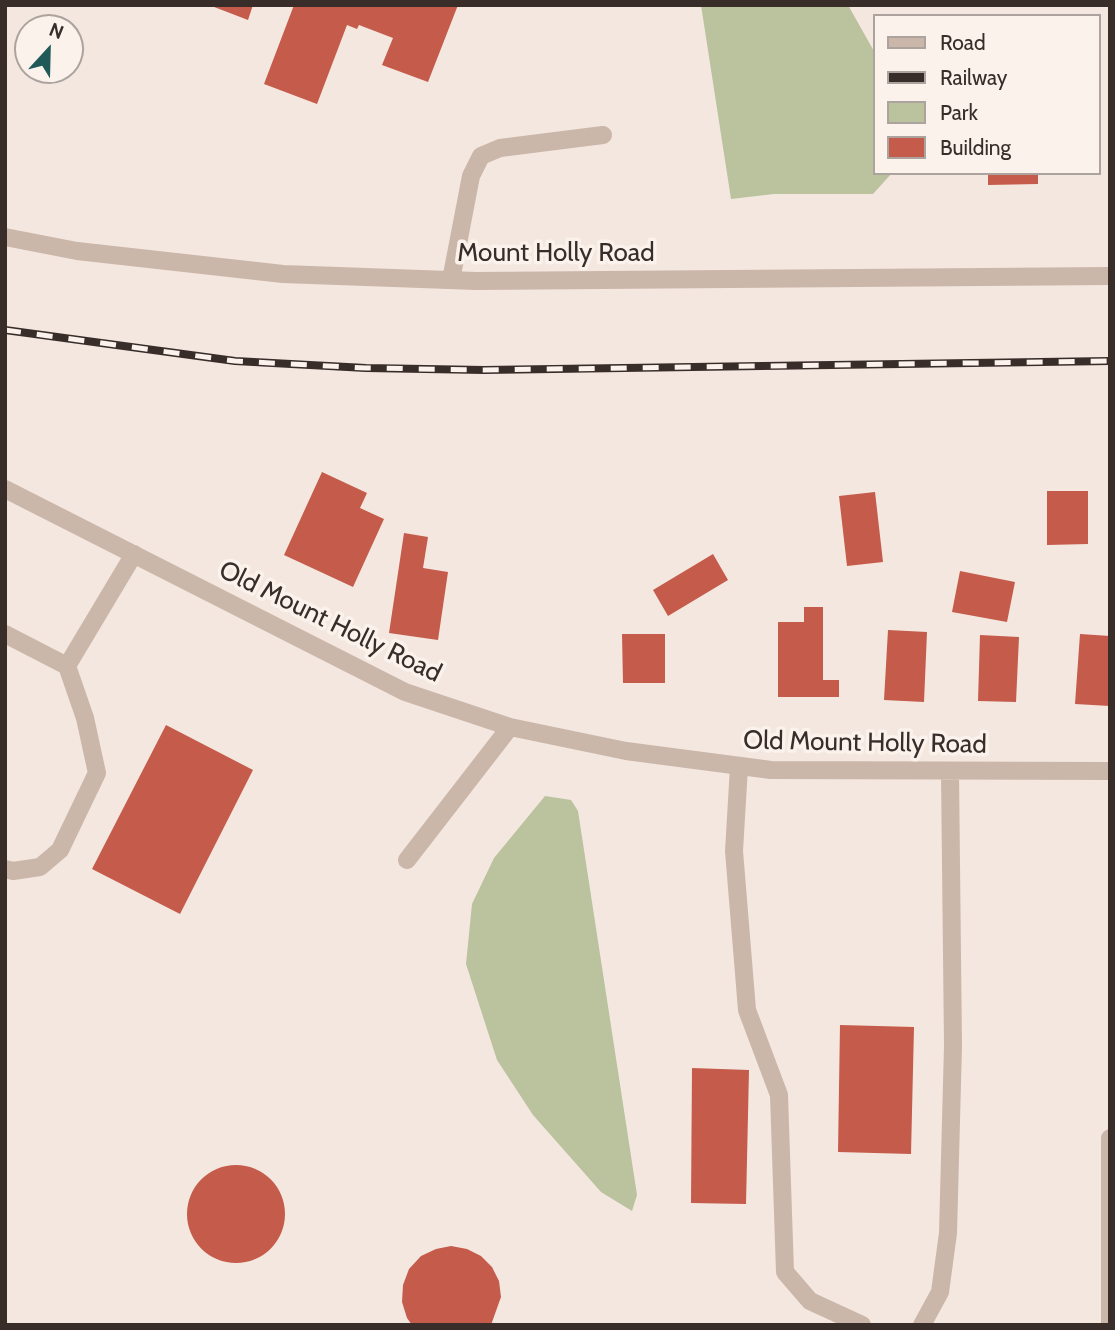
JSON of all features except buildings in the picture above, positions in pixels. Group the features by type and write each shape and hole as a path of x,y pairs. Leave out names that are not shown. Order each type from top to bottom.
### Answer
{"street":[{"path":"451,279 471,177 481,156 500,148 603,135"},
{"name":"Mount Holly Road","path":"5,237 77,251 283,274 451,279 1110,276"},
{"name":"Old Mount Holly Road","path":"5,489 405,692 510,727 626,751 739,767 819,772 1110,771"},
{"path":"67,666 134,554"},
{"path":"5,634 67,666 85,719 97,773 60,850 40,867 13,871 5,869"},
{"path":"407,860 510,727"},
{"path":"739,767 734,851 747,1010 779,1095 786,1272 810,1301 862,1325"},
{"path":"922,1325 940,1292 948,1233 953,1046 950,772"},
{"path":"1110,1138 1110,1325"}],"green space":[{"path":"701,5 848,5 874,51 874,175 890,175 873,194 774,194 731,199"},
{"path":"545,796 571,800 578,811 637,1195 632,1211 601,1192 533,1115 497,1060 466,964 472,904 494,858"}],"railway":[{"path":"5,330 235,361 366,368 484,370 1110,361"}]}
